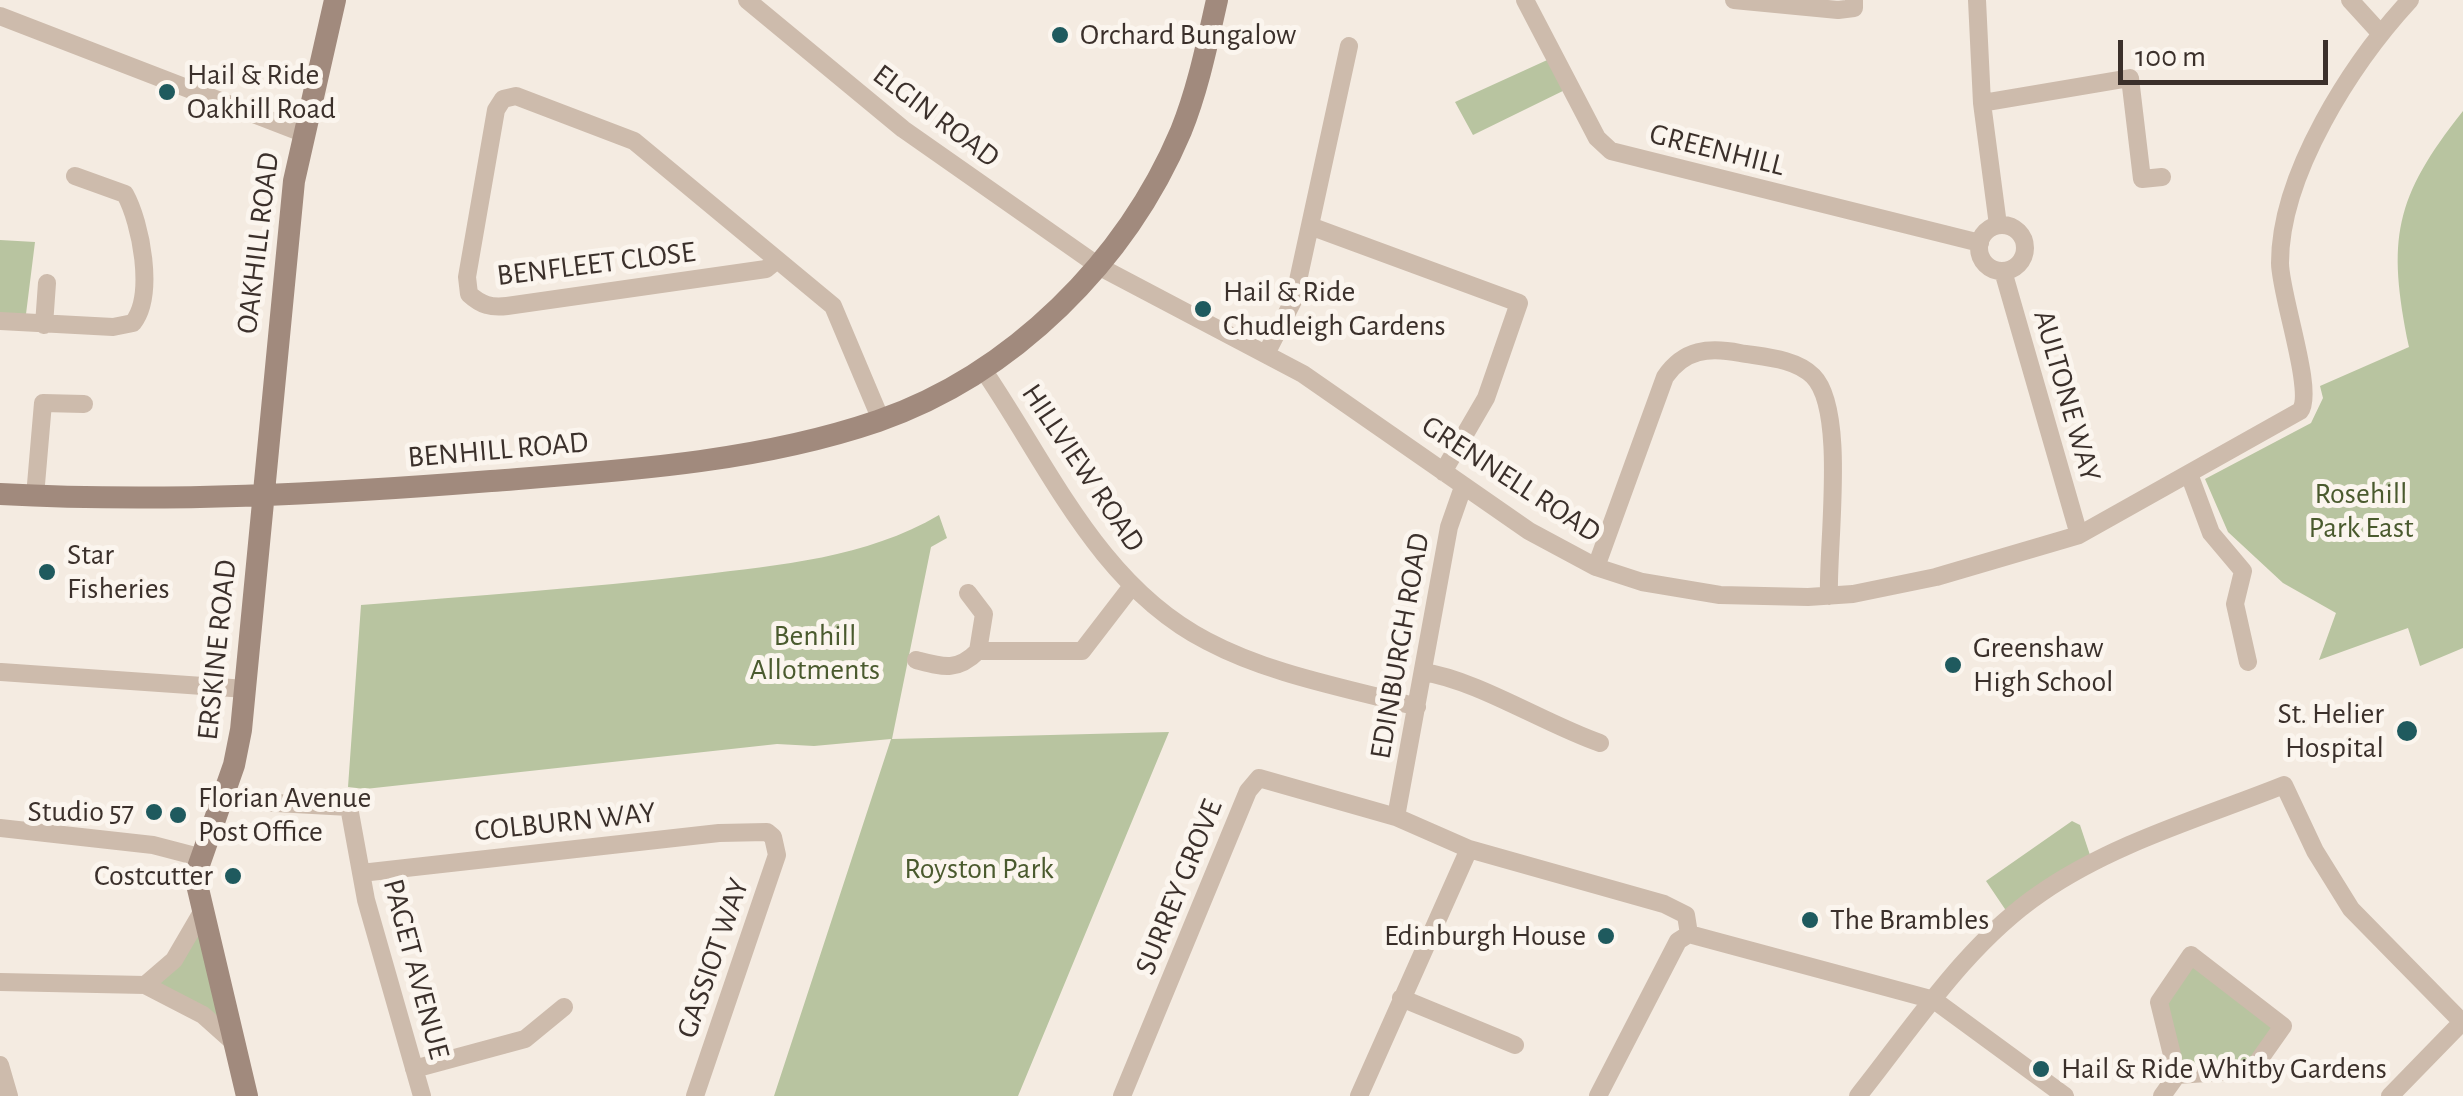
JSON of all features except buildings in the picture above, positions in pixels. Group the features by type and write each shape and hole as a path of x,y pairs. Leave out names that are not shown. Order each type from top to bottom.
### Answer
{"street":[{"name":"OAKHILL ROAD","path":"260,498 278,314 303,132 335,0"},
{"name":"ELGIN ROAD","path":"747,0 903,129 1100,267"},
{"name":"BENHILL ROAD","path":"0,494 260,498 612,472 799,444 880,420 982,368 1040,324 1100,267 1145,201 1182,128 1217,0"},
{"name":"GREENHILL","path":"1525,0 1597,138 1611,151 1980,243"},
{"path":"1734,0 1838,10 1854,8 1854,0"},
{"path":"1977,0 1982,103 1998,225"},
{"path":"2350,0 2380,34 2410,0"},
{"path":"0,16 303,132"},
{"name":"GRENNELL ROAD","path":"1100,267 1267,352 1529,531 1596,567 1642,582 1720,595 1828,596 1936,578 2079,536 2300,410 2306,399 2282,289 2280,260 2290,206 2330,110 2380,34"},
{"path":"1267,352 1294,299 1350,46"},
{"path":"1982,103 2130,78 2142,180 2162,178"},
{"name":"BENFLEET CLOSE","path":"777,260 766,269 493,308 478,302 468,294 467,276 496,110 502,99 516,96 634,141 834,306 880,420"},
{"path":"0,321 113,327 132,323 139,315 144,262 134,214 125,194 75,176"},
{"path":"134,214 153,206"},
{"path":"1980,243 1986,231 1998,225 2012,228 2024,245 2022,259 2003,271"},
{"path":"1310,226 1519,303 1486,398 1444,472"},
{"name":"AULTONE WAY","path":"1980,243 1984,263 2003,271 2079,536"},
{"path":"34,323 47,283"},
{"path":"1596,567 1665,377 1684,357 1722,349 1802,367 1825,396 1831,429 1828,596"},
{"name":"HILLVIEW ROAD","path":"982,368 1090,535 1132,586 1171,618 1240,657 1417,707"},
{"path":"35,496 34,402 84,404"},
{"path":"2189,474 2212,532 2243,571 2235,604 2248,662"},
{"name":"EDINBURGH ROAD","path":"1396,817 1454,503 1463,486"},
{"name":"ERSKINE ROAD","path":"247,1096 195,876 234,765 257,592 260,498"},
{"path":"978,651 1082,650 1132,586"},
{"path":"916,660 950,668 966,664 978,651 984,614 968,593"},
{"path":"1,672 246,689"},
{"path":"1424,672 1456,678 1540,721 1600,743"},
{"name":"SURREY GROVE","path":"1122,1096 1253,781 1259,778 1396,817"},
{"path":"1858,1096 1989,935 2063,878 2112,854 2284,785 2332,882 2351,908 2463,1023 2390,1096"},
{"name":"PAGET AVENUE","path":"221,800 349,807 361,872 422,1096"},
{"path":"1396,817 1469,849 1664,904 1686,915 1689,934"},
{"path":"0,828 153,844 199,857"},
{"name":"COLBURN WAY","path":"361,872 754,830 773,837"},
{"name":"GASSIOT WAY","path":"695,1096 777,854 773,837"},
{"path":"1359,1096 1469,849"},
{"path":"144,985 174,960 202,912"},
{"path":"1689,934 1934,1000 2065,1096"},
{"path":"1598,1096 1678,942 1689,934"},
{"path":"2162,1096 2176,1076 2159,1002 2192,955 2283,1026 2252,1070 2176,1076"},
{"path":"0,982 144,985 202,1015 231,1040"},
{"path":"1401,998 1515,1046"},
{"path":"414,1069 524,1038 564,1006"},
{"path":"0,1065 10,1096"}],"green space":[{"path":"1556,56 1571,87 1473,135 1455,102"},
{"name":"Rosehill Park East","path":"2463,111 2463,648 2420,666 2408,628 2319,660 2336,613 2283,583 2228,532 2205,479 2311,423 2323,398 2320,386 2409,347 2398,277 2402,221 2422,169"},
{"path":"0,240 35,242 25,322 0,321"},
{"path":"939,515 947,538 931,547 892,739 1169,732 1018,1096 774,1096 891,739 814,746 777,744 365,789 348,787 361,605 613,584 791,563 882,541"},
{"path":"2072,821 2080,825 2092,861 2009,915 1986,881"},
{"path":"201,920 226,1033 150,984"},
{"path":"2191,955 2283,1026 2252,1070 2177,1075 2159,1002"}],"place":[{"name":"Orchard Bungalow","path":"1060,35"},
{"name":"Hail & Ride Oakhill Road","path":"167,92"},
{"name":"Hail & Ride Chudleigh Gardens","path":"1203,309"},
{"name":"Star Fisheries","path":"47,572"},
{"name":"Greenshaw High School","path":"1953,665"},
{"name":"St. Helier Hospital","path":"2407,731"},
{"name":"Studio 57","path":"154,812"},
{"name":"Florian Avenue Post Office","path":"178,815"},
{"name":"Costcutter","path":"233,876"},
{"name":"The Brambles","path":"1810,920"},
{"name":"Edinburgh House","path":"1606,936"},
{"name":"Hail & Ride Whitby Gardens","path":"2041,1069"}],"park label":[{"name":"Benhill Allotments","path":"815,653"},
{"name":"Royston Park","path":"979,869"}]}
